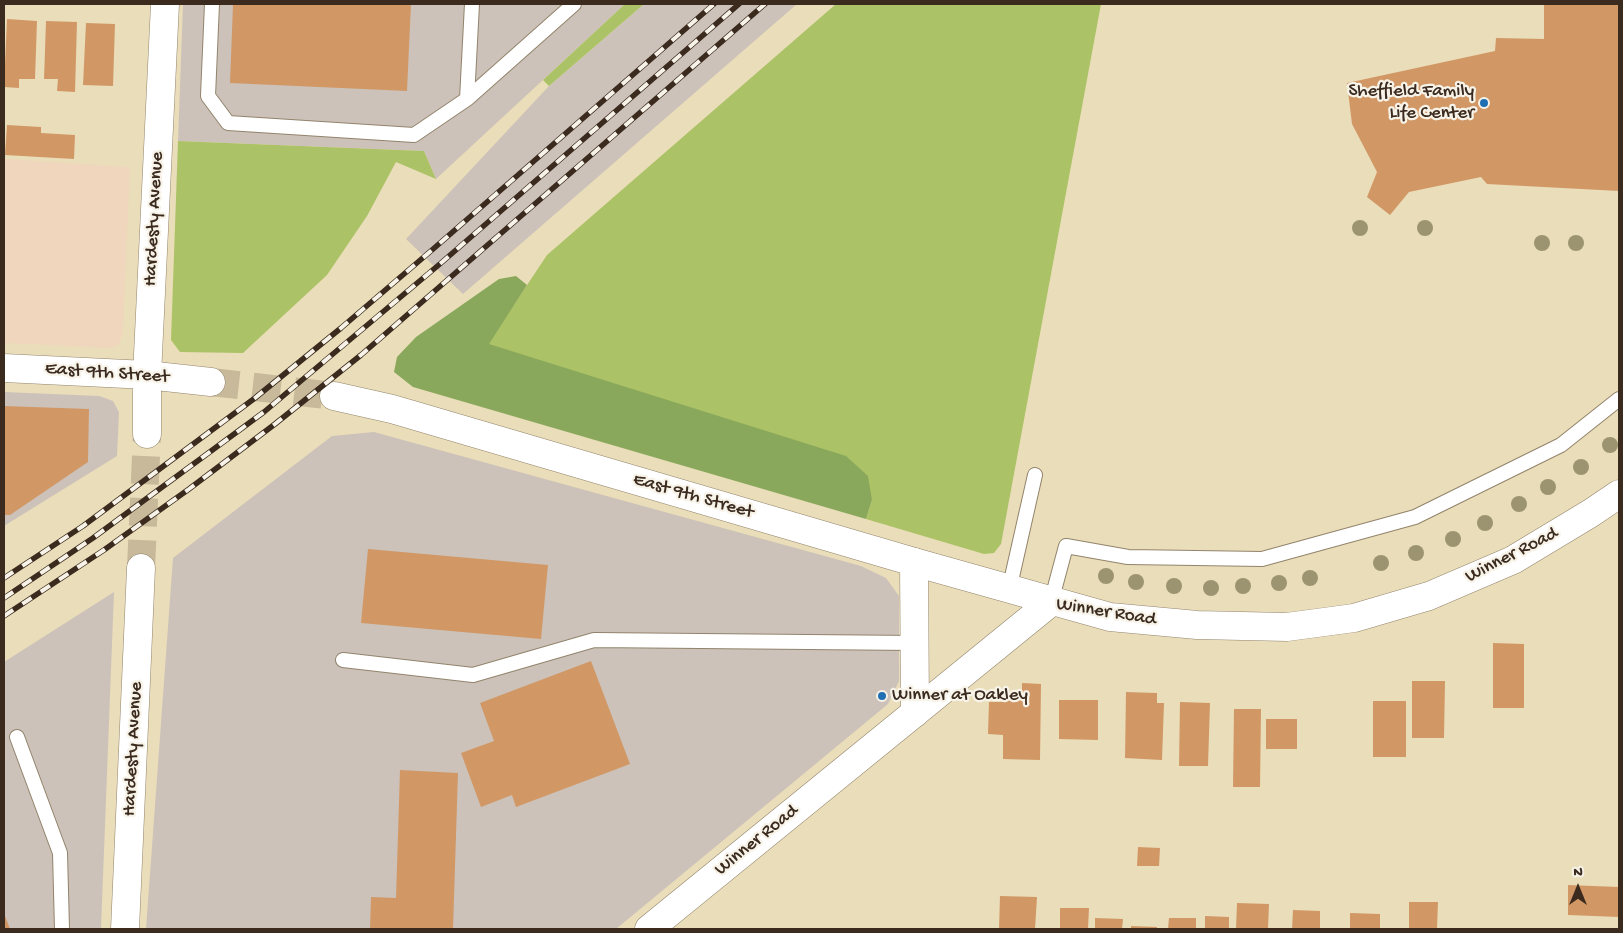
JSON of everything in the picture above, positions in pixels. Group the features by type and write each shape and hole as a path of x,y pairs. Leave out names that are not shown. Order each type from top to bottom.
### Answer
{"main road":[{"name":"Hardesty Avenue","path":"147,434 147,375 165,4"},
{"name":"East 9th Street","path":"4,368 147,375 211,382"},
{"name":"East 9th Street","path":"334,396 392,409 1051,602"},
{"name":"Winner Road","path":"649,929 1051,602 1110,617 1197,625 1287,627 1354,618 1429,596 1513,560 1591,514 1619,494"},
{"path":"914,562 915,712"},
{"name":"Hardesty Avenue","path":"125,929 141,568"}],"lane":[{"path":"212,4 208,96 228,123 414,135 467,99 574,4"},
{"path":"467,99 472,4"},
{"path":"1051,602 1066,546 1128,557 1262,559 1415,517 1561,445 1619,399"},
{"path":"1009,590 1034,475"},
{"path":"343,660 473,674 594,640 914,643"},
{"path":"17,737 60,853 62,929"}],"shaded area":[{"path":"183,4 625,4 436,179 424,151 178,141"},
{"path":"644,4 797,4 463,294 406,239 549,86"},
{"path":"4,159 130,167 123,331 119,345 111,348 4,343"},
{"path":"4,392 99,396 113,401 119,412 117,456 4,526"},
{"path":"374,432 861,566 886,578 899,596 899,681 888,704 616,929 146,929 173,558 332,436"},
{"path":"114,592 101,929 4,929 4,662"}],"green space":[{"path":"625,4 644,4 549,86 543,80"},
{"path":"836,4 1101,4 1001,544 994,553 984,554 866,519 872,500 488,344 547,255"},
{"path":"178,141 424,151 436,179 396,162 367,216 327,275 243,353 180,352 171,340"},
{"path":"516,276 527,285 489,344 846,456 868,476 872,500 866,519 413,387 394,372 397,357 416,337 499,279"}],"building":[{"path":"233,4 411,4 407,91 230,83"},
{"name":"Sheffield Family Life Center","path":"1544,4 1619,4 1619,191 1487,184 1481,177 1409,192 1390,215 1367,197 1377,172 1352,124 1347,83 1495,51 1496,38 1544,39"},
{"path":"7,19 37,21 35,79 19,79 19,88 4,87"},
{"path":"46,21 77,22 75,92 57,91 58,79 44,79"},
{"path":"86,23 115,24 113,86 83,85"},
{"path":"7,125 41,127 41,133 75,135 74,159 5,155"},
{"path":"4,406 89,409 88,462 10,515 4,515"},
{"path":"368,549 548,565 541,639 361,623"},
{"path":"1493,643 1524,644 1524,708 1493,708"},
{"path":"591,661 630,764 516,807 512,795 481,807 461,753 494,741 480,703"},
{"path":"1412,681 1445,681 1444,738 1412,738"},
{"path":"1022,683 1041,684 1040,760 1003,759 1003,735 988,734 989,702 1007,702 1007,693 1022,694"},
{"path":"1126,692 1157,693 1157,703 1164,703 1162,760 1125,758"},
{"path":"1059,700 1098,700 1098,740 1059,739"},
{"path":"1373,701 1406,701 1406,757 1373,757"},
{"path":"1180,702 1210,703 1208,766 1179,766"},
{"path":"1234,709 1261,709 1260,787 1233,787"},
{"path":"1266,719 1297,719 1297,749 1266,749"},
{"path":"400,770 458,773 453,929 370,929 371,897 396,898"},
{"path":"1138,847 1160,848 1159,866 1137,866"},
{"path":"1568,885 1619,887 1619,917 1568,915"},
{"path":"1000,896 1037,897 1035,929 999,929"},
{"path":"1409,902 1438,902 1437,929 1409,929"},
{"path":"1237,903 1269,904 1268,929 1236,929"},
{"path":"1060,908 1089,908 1088,929 1060,929"},
{"path":"1293,910 1320,911 1320,929 1292,929"},
{"path":"4,913 10,929 4,929"},
{"path":"1350,913 1380,914 1380,929 1350,929"},
{"path":"1205,916 1229,917 1229,929 1205,929"},
{"path":"1095,918 1123,919 1122,929 1095,929"},
{"path":"1169,918 1196,918 1196,929 1168,929"},
{"path":"1131,926 1157,927 1157,929 1131,929"}],"tunnel":[{"path":"211,382 334,396"},
{"path":"141,568 147,434"}],"railway":[{"path":"4,578 83,526 255,398 432,250 714,4"},
{"path":"4,598 93,538 264,412 441,263 739,4"},
{"path":"4,616 104,550 189,489 275,424 361,355 765,4"}],"place":[{"name":"Sheffield Family Life Center","path":"1484,103"},
{"name":"Winner at Oakley","path":"882,696"}]}
